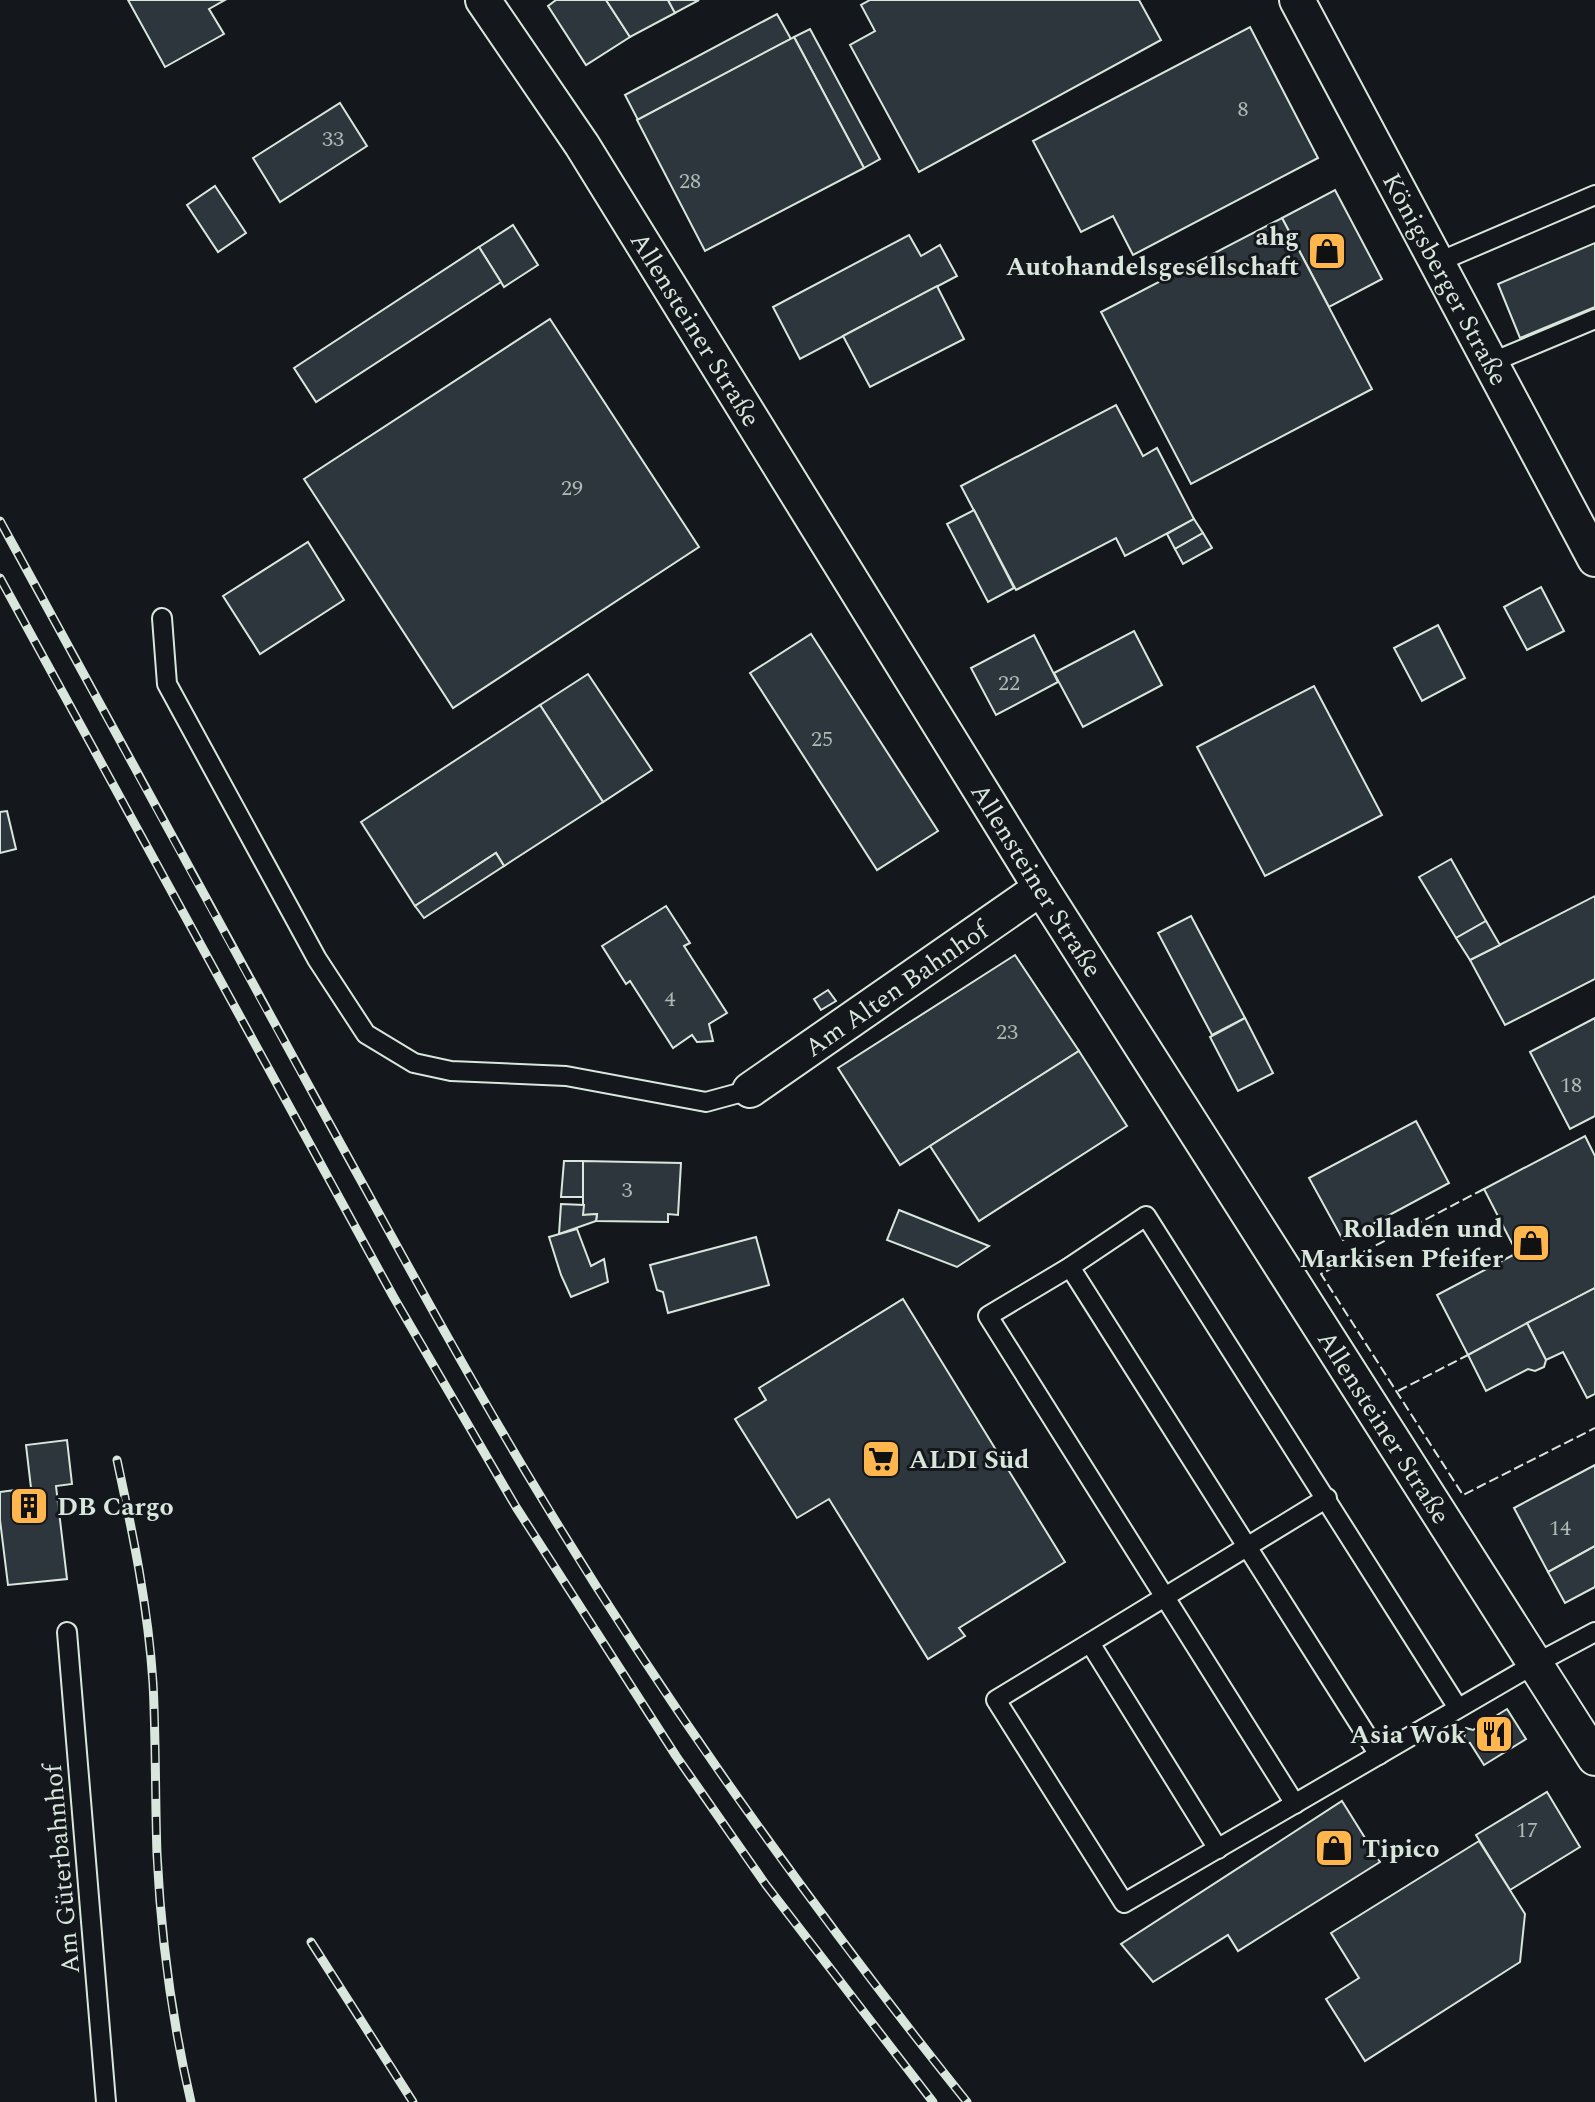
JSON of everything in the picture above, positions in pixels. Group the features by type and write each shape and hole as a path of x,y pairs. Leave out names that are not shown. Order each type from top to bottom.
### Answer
{"street":[{"name":"Allensteiner Straße","path":"483,0 582,145 1041,888 1595,1758"},
{"name":"Königsberger Straße","path":"1297,0 1595,559"},
{"name":"Am Alten Bahnhof","path":"750,1090 1041,888"}],"lane":[{"path":"1436,263 1595,195"},
{"path":"1490,363 1595,319"},
{"path":"162,618 167,684 317,959 366,1034 414,1063 451,1071 566,1076 706,1102 750,1090"},
{"path":"1295,1804 988,1316 1070,1267 1146,1216 1458,1708"},
{"path":"1070,1267 1379,1755"},
{"path":"1327,1498 996,1700 1124,1903 1458,1708 1595,1632"},
{"name":"Am Güterbahnhof","path":"67,1632 106,2102"},
{"path":"1090,1643 1218,1849"}],"building":[{"path":"128,0 225,0 209,9 224,34 165,67"},
{"path":"556,0 606,0 630,37 586,65 548,6"},
{"path":"606,0 668,0 675,13 630,37"},
{"path":"668,0 699,0 675,13"},
{"path":"870,0 1139,0 1161,40 919,172 850,45 875,31 861,5"},
{"path":"777,14 791,39 638,120 625,95"},
{"path":"1250,27 1318,158 1133,255 1113,216 1081,232 1033,141"},
{"path":"810,29 880,159 864,168 794,37"},
{"path":"794,37 864,168 705,251 637,120"},
{"path":"340,103 367,146 280,202 253,158"},
{"path":"215,186 246,233 218,252 187,205"},
{"path":"1335,190 1382,279 1329,307 1282,218"},
{"path":"1282,218 1372,389 1191,484 1101,312"},
{"path":"513,225 538,265 504,287 479,247"},
{"path":"909,235 921,256 940,245 957,276 800,359 773,307"},
{"path":"1595,243 1595,307 1520,338 1498,284"},
{"path":"479,247 501,282 316,402 294,368"},
{"path":"937,286 964,339 870,387 843,336"},
{"path":"550,319 699,547 453,708 304,479"},
{"path":"1116,405 1143,456 1157,448 1194,519 1125,556 1116,538 1016,590 961,486"},
{"path":"974,510 1014,588 988,602 947,524"},
{"path":"1194,519 1203,533 1175,549 1167,534"},
{"path":"1203,533 1212,548 1183,564 1175,549"},
{"path":"308,542 344,600 260,654 223,596"},
{"path":"1541,587 1564,631 1527,650 1504,607"},
{"path":"1438,625 1465,678 1422,701 1394,648"},
{"path":"1134,631 1162,685 1083,727 1054,673"},
{"path":"811,634 938,831 877,870 750,673"},
{"path":"1034,635 1058,682 996,715 971,668"},
{"path":"588,674 652,770 603,802 540,705"},
{"path":"1314,686 1382,815 1265,876 1197,747"},
{"path":"540,705 603,802 504,866 496,853 415,906 361,822"},
{"path":"7,811 16,849 0,853 0,812"},
{"path":"496,853 504,866 424,918 415,906"},
{"path":"1451,859 1486,921 1456,938 1419,877"},
{"path":"1595,896 1595,979 1505,1025 1470,960"},
{"path":"666,906 690,943 684,946 727,1013 709,1024 713,1041 697,1042 692,1035 673,1048 630,981 626,984 602,946"},
{"path":"1191,916 1245,1018 1212,1035 1158,933"},
{"path":"1486,921 1500,945 1470,960 1456,938"},
{"path":"1015,955 1079,1051 900,1165 838,1068"},
{"path":"828,990 836,1001 821,1010 814,999"},
{"path":"1245,1018 1273,1073 1238,1091 1210,1037"},
{"path":"1595,1018 1595,1116 1570,1129 1530,1052"},
{"path":"1079,1051 1127,1126 979,1221 930,1146"},
{"path":"1416,1121 1449,1183 1343,1240 1309,1178"},
{"path":"1585,1136 1595,1156 1595,1288 1468,1355 1437,1295 1517,1253 1484,1189"},
{"path":"564,1161 583,1161 584,1197 561,1197"},
{"path":"583,1161 681,1163 678,1215 668,1214 668,1222 596,1221 597,1214 583,1215"},
{"path":"561,1204 584,1205 583,1215 597,1214 596,1221 559,1234"},
{"path":"899,1210 989,1246 957,1267 887,1240"},
{"path":"577,1229 591,1266 604,1259 608,1282 571,1297 549,1237"},
{"path":"756,1237 769,1285 668,1313 663,1292 657,1290 650,1265"},
{"path":"1595,1288 1595,1394 1587,1398 1563,1352 1546,1360 1527,1323"},
{"name":"ALDI Süd","path":"903,1299 1065,1562 959,1628 965,1636 928,1659 829,1499 797,1518 735,1419 766,1400 759,1388"},
{"path":"1527,1323 1546,1360 1544,1367 1535,1371 1528,1369 1486,1391 1468,1355"},
{"name":"DB Cargo","path":"67,1440 72,1484 56,1486 67,1579 8,1585 0,1492 31,1488 26,1445"},
{"path":"1595,1465 1595,1546 1548,1572 1514,1508"},
{"path":"1595,1546 1595,1587 1565,1603 1548,1572"},
{"name":"Asia Wok","path":"1507,1709 1526,1739 1484,1765 1470,1743 1463,1742 1466,1728 1473,1730"},
{"path":"1547,1792 1580,1847 1510,1890 1476,1835"},
{"path":"1342,1801 1380,1862 1238,1951 1228,1935 1153,1982 1121,1944"},
{"path":"1479,1841 1525,1914 1520,1962 1365,2061 1326,1999 1359,1978 1331,1933"}],"railway":[{"path":"0,521 405,1260 538,1492 637,1650 742,1804 853,1955 967,2102"},
{"path":"0,578 393,1296 516,1507 676,1756 766,1885 933,2102"},
{"path":"117,1460 148,1626 155,1726 161,1917 173,2010 191,2102"},
{"path":"311,1942 413,2102"}],"fence":[{"path":"1484,1189 1321,1274 1463,1495 1595,1428"},
{"path":"1398,1391 1468,1355"}],"place":[{"name":"ahg Autohandelsgesellschaft","path":"1327,251"},
{"name":"Rolladen und Markisen Pfeifer","path":"1531,1243"},
{"name":"ALDI Süd","path":"881,1459"},
{"name":"DB Cargo","path":"29,1506"},
{"name":"Asia Wok","path":"1494,1734"},
{"name":"Tipico","path":"1334,1848"}]}
